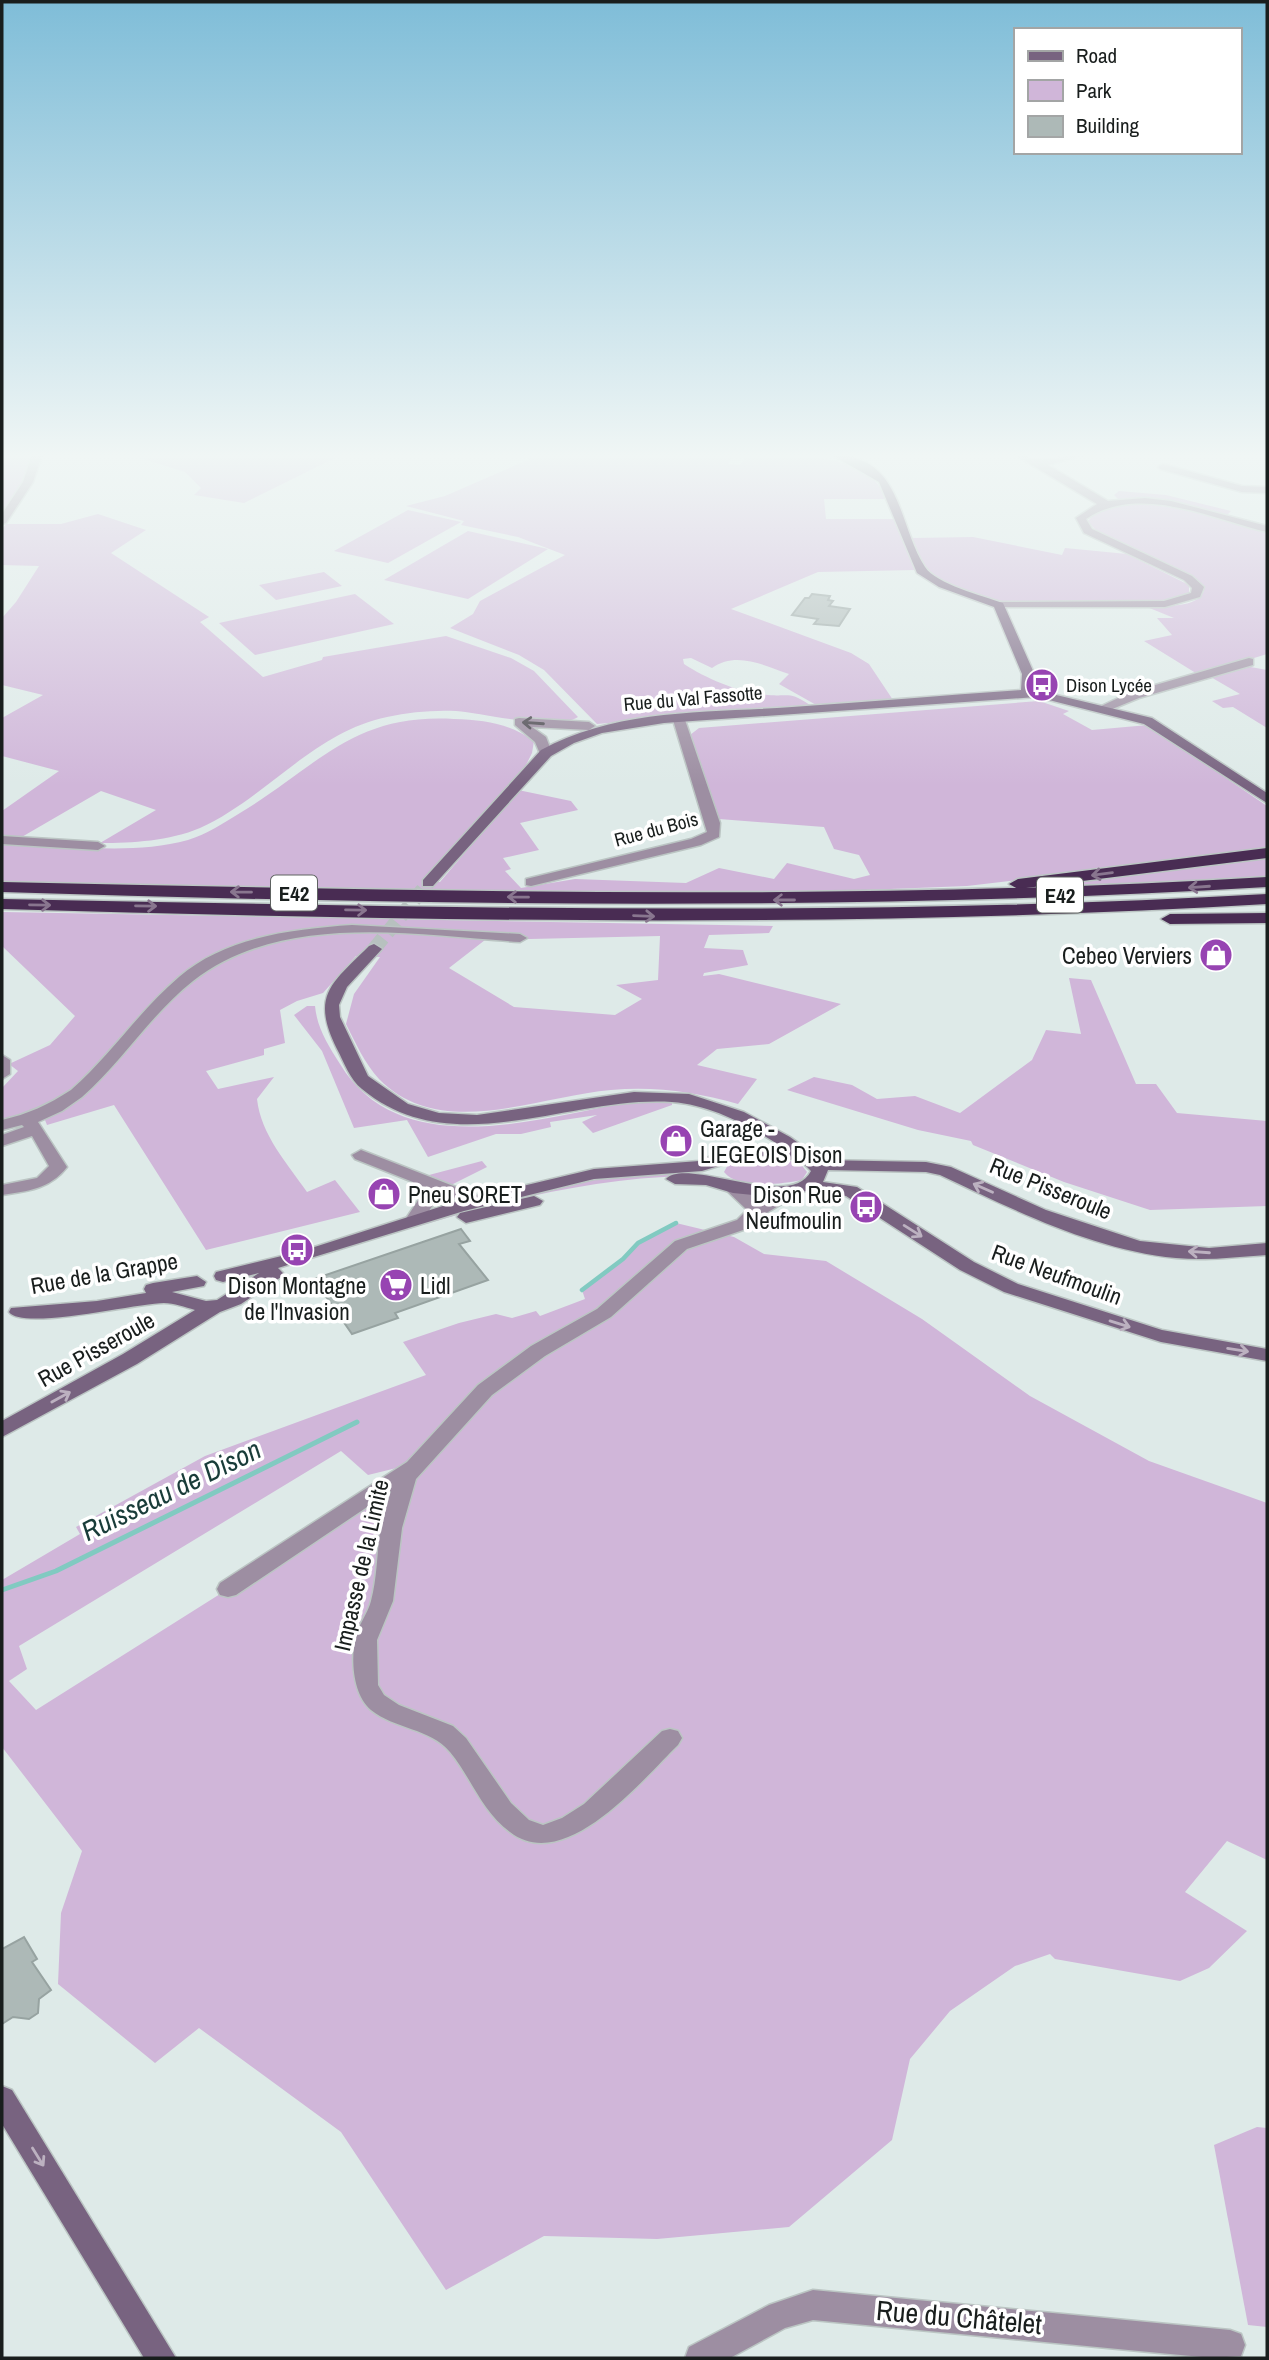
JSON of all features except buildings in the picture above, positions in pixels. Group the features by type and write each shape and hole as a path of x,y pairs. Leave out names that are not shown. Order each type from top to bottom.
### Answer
{"highway":[{"path":"852,900 1044,881 1267,853"},
{"name":"E42","path":"2,887 572,898 852,900 1058,895 1267,883"},
{"name":"E42","path":"2,904 660,916 895,916 1062,912 1267,899"},
{"path":"895,916 1046,920 1267,918"}],"street":[{"path":"918,565 920,571 943,585 999,605 1165,604 1196,595 1198,587 1188,578 1161,565"},
{"path":"999,605 1034,691"},
{"path":"1101,709 1135,695 1249,662"},
{"name":"Rue du Val Fassotte","path":"428,883 547,752 592,730 679,720 1034,691 1158,725 1267,799"},
{"name":"Rue du Bois","path":"531,882 696,842 714,834 713,823 679,720"},
{"path":"547,752 541,740 519,722 589,726"},
{"path":"2,840 98,846"},
{"path":"2,1141 78,1096 190,975 235,951 297,934 340,929 520,939"},
{"path":"238,1295 271,1274 464,1217 614,1183 665,1179 725,1185 803,1187 819,1177 812,1161 747,1120 695,1100 655,1095 489,1119 442,1118 405,1108 366,1085 332,1027 329,1013 334,992 374,949"},
{"path":"2,1060 2,1074"},
{"path":"743,1152 756,1139 755,1130 747,1120"},
{"path":"2,1125 32,1125"},
{"path":"2,1190 43,1182 55,1172 58,1162 32,1125"},
{"name":"Rue Pisseroule","path":"194,1291 223,1276 307,1255 478,1202 594,1174 689,1168 715,1163 743,1152 780,1151 812,1161 926,1167 945,1171 1087,1231 1153,1248 1208,1254 1267,1249"},
{"path":"361,1155 422,1182 478,1202"},
{"path":"715,1163 712,1172 725,1185 751,1202 757,1211"},
{"path":"414,1220 430,1196 422,1182"},
{"name":"Impasse de la Limite","path":"670,1738 593,1811 570,1826 543,1835 520,1826 502,1811 458,1745 445,1733 391,1712 376,1701 367,1686 366,1640 382,1601 391,1528 406,1476 485,1390 503,1375 604,1313 681,1245 743,1224 757,1211 803,1187"},
{"name":"Rue Neufmoulin","path":"803,1187 851,1191 967,1266 1011,1288 1161,1336 1267,1355"},
{"path":"223,1276 238,1284 238,1295"},
{"path":"194,1291 198,1306 214,1308"},
{"name":"Rue de la Grappe","path":"10,1314 89,1308 194,1291"},
{"name":"Rue Pisseroule","path":"2,1430 238,1295"},
{"path":"228,1589 419,1462"},
{"path":"2,2099 161,2358"},
{"name":"Rue du Châtelet","path":"700,2358 779,2315 813,2305 1230,2345"}],"green space":[{"path":"7,565 130,565 209,617 200,622 263,677 322,660 323,657 446,636 511,658 534,671 578,717 553,723 469,712 430,711 387,717 336,736 224,815 200,828 176,836 100,843 156,810 101,791 20,838 2,837 2,811 59,771 2,756 2,718 43,695 2,685 2,618 16,602 39,566"},
{"path":"409,565 522,565 468,599 384,580"},
{"path":"546,565 913,565 915,570 818,572 731,609 851,653 869,664 893,700 818,706 779,684 789,674 750,661 730,660 712,668 691,658 683,659 684,664 724,684 757,694 789,695 810,705 597,724 544,670 519,655 450,628 473,614 480,601"},
{"path":"1149,565 1189,585 1189,594 1158,602 1018,604 968,593 941,583 922,567"},
{"path":"1163,565 1267,565 1267,654 1199,675 1144,641 1172,635 1157,618 1174,618 1147,607 1195,601 1204,591 1202,585 1192,577"},
{"path":"324,572 342,586 276,600 259,585"},
{"path":"355,594 394,624 255,655 219,623"},
{"path":"1245,666 1267,670 1267,728 1233,707 1223,708 1212,701 1240,694 1209,676"},
{"path":"1039,701 1069,711 1063,714 1092,730 1148,725 1267,806 1267,850 967,886 760,894 404,890 2,881 2,842 119,848 166,845 188,840 228,821 338,746 389,725 419,719 486,722 505,726 534,741 525,767 423,881 440,882 518,790 571,801 578,810 520,823 539,850 503,858 511,869 505,871 521,888 575,879 686,883 719,868 774,879 787,863 854,879 870,875 859,855 834,849 824,827 719,819 690,735 699,728"},
{"path":"1267,858 1267,876 993,892"},
{"path":"2,912 773,926 769,933 709,935 704,948 743,950 748,965 704,973 703,976 719,974 841,1004 769,1044 717,1049 697,1065 757,1079 738,1104 675,1091 627,1089 582,1094 521,1106 460,1112 431,1108 404,1098 379,1079 369,1067 346,1024 354,994 380,957 356,956 323,993 297,1001 280,1010 285,1043 264,1049 264,1055 206,1071 218,1089 274,1077 257,1099 264,1125 276,1148 307,1192 335,1180 360,1212 206,1250 114,1105 47,1125 45,1120 80,1099 166,1003 198,974 220,960 182,976 84,1084 30,1117 2,1120 2,1088 18,1071 9,1064 50,1045 75,1016 2,946","holes":["281,935 289,939 226,958","660,936 658,980 616,985 642,999 615,1015 514,1007 449,968 485,940"]},
{"path":"1069,978 1091,980 1136,1084 1156,1084 1177,1113 1267,1121 1267,1206 1150,1210 1064,1182 973,1145 971,1141 918,1130 787,1090 814,1077 852,1085 877,1099 915,1096 960,1113 1032,1060 1046,1030 1081,1034"},
{"path":"307,1006 315,1006 327,1043 340,1064 366,1095 398,1114 434,1124 513,1124 634,1101 672,1101 672,1105 593,1133 582,1122 597,1115 550,1122 551,1127 521,1134 496,1134 428,1157 407,1120 354,1128 322,1051 294,1015"},
{"path":"762,1158 799,1162 807,1172 802,1180 761,1184 739,1181 724,1172 729,1163"},
{"path":"482,1161 487,1167 451,1185 429,1175"},
{"path":"685,1171 686,1176 632,1179 527,1197 269,1270 418,1222 606,1176"},
{"path":"676,1223 734,1237 764,1254 826,1261 922,1319 1030,1396 1149,1461 1267,1503 1267,1860 1227,1841 1185,1892 1247,1931 1209,1968 1180,1981 1055,1959 1050,1954 1015,1966 950,2011 910,2059 892,2140 789,2227 657,2239 544,2236 446,2290 341,2132 199,2028 155,2063 58,1984 61,1913 82,1851 2,1747 2,1580 80,1534 76,1527 205,1456 426,1375 403,1342 496,1314 512,1318 536,1311 540,1316 585,1299 582,1290 623,1259 638,1243","holes":["341,1451 368,1475 417,1463 228,1589 36,1710 9,1681 27,1669 19,1646"]},
{"path":"1257,2127 1267,2128 1267,2327 1248,2325 1214,2145"}],"waterway":[{"name":"Ruisseau de Dison","path":"582,1290 623,1259 638,1243 676,1223"},
{"name":"Ruisseau de Dison","path":"2,1590 56,1571 357,1422"}],"tunnel":[{"path":"374,949 428,883"}],"place":[{"name":"Dison Lycée","path":"1042,685"},
{"name":"Cebeo Verviers","path":"1216,955"},
{"name":"Garage - LIEGEOIS Dison","path":"676,1141"},
{"name":"Pneu SORET","path":"384,1194"},
{"name":"Dison Rue Neufmoulin","path":"866,1207"},
{"name":"Dison Montagne de l'Invasion","path":"297,1250"},
{"name":"Lidl","path":"396,1285"}]}
